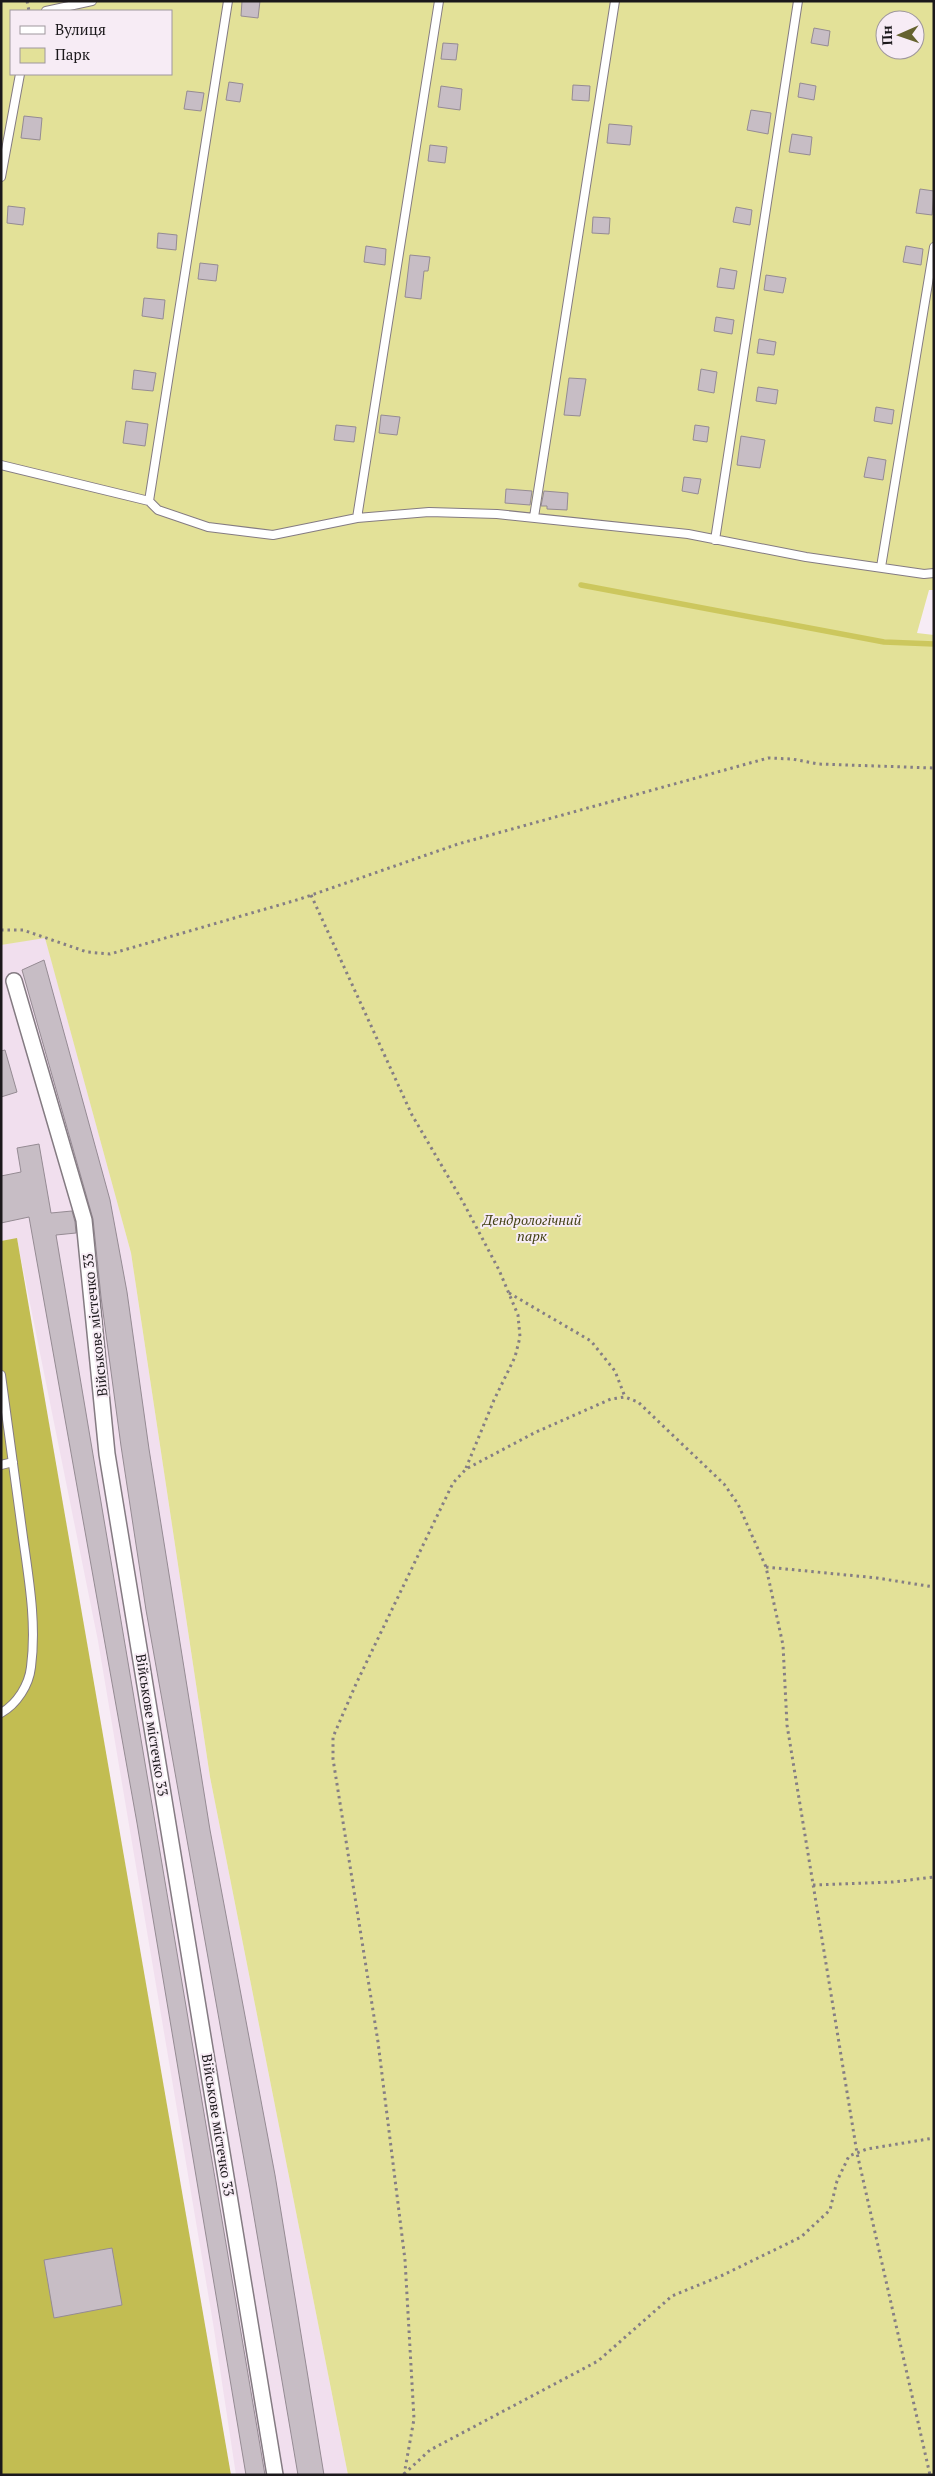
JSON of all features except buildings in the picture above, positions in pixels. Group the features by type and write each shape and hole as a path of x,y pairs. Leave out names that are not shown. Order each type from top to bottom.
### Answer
{"street":[{"name":"Військове містечко 33","path":"14,981 84,1220 107,1454 275,2475"}],"lane":[{"path":"51,10 92,1"},
{"path":"149,501 228,1"},
{"path":"357,518 439,1"},
{"path":"534,517 615,1"},
{"path":"714,540 798,1"},
{"path":"1,177 20,75"},
{"path":"881,567 934,247"},
{"path":"1,465 149,501 158,510 208,527 273,535 357,518 429,512 534,517 688,534 806,557 934,573"},
{"path":"1,1375 32,1600 31,1668 24,1690 8,1709 1,1713"},
{"path":"1,1465 13,1462"}],"path":[{"path":"1,930 23,930 87,952 110,954 311,895 458,844 768,758 792,759 818,764 934,768"},
{"path":"311,895 412,1115 463,1202 509,1292 518,1315 518,1344 515,1357 494,1400 466,1469"},
{"path":"509,1292 591,1341 615,1371 625,1397"},
{"path":"404,2475 414,2420 405,2260 378,2042 333,1759 333,1736 356,1684 453,1483 466,1469 536,1432 611,1399 625,1397 638,1402 724,1484 738,1504 766,1567 783,1645 786,1725 857,2153 930,2475"},
{"path":"766,1567 877,1578 934,1587"},
{"path":"813,1885 893,1882 934,1877"},
{"path":"404,2475 430,2450 598,2361 672,2296 723,2275 801,2237 830,2210 837,2181 849,2156 867,2149 934,2138"}],"shaded area":[{"path":"45,937 131,1253 210,1777 348,2475 236,2475 213,2323 98,1641 17,1239 1,1241 1,945"},
{"path":"17,1238 231,2475 1,2475 1,1241"}],"green space":[{"name":"Дендрологічний парк","path":"1,1 934,1 934,590 929,590 917,633 934,635 934,2475 348,2475 210,1777 131,1253 45,938 1,945"}],"waterway":[{"path":"581,585 884,642 934,644"}]}
